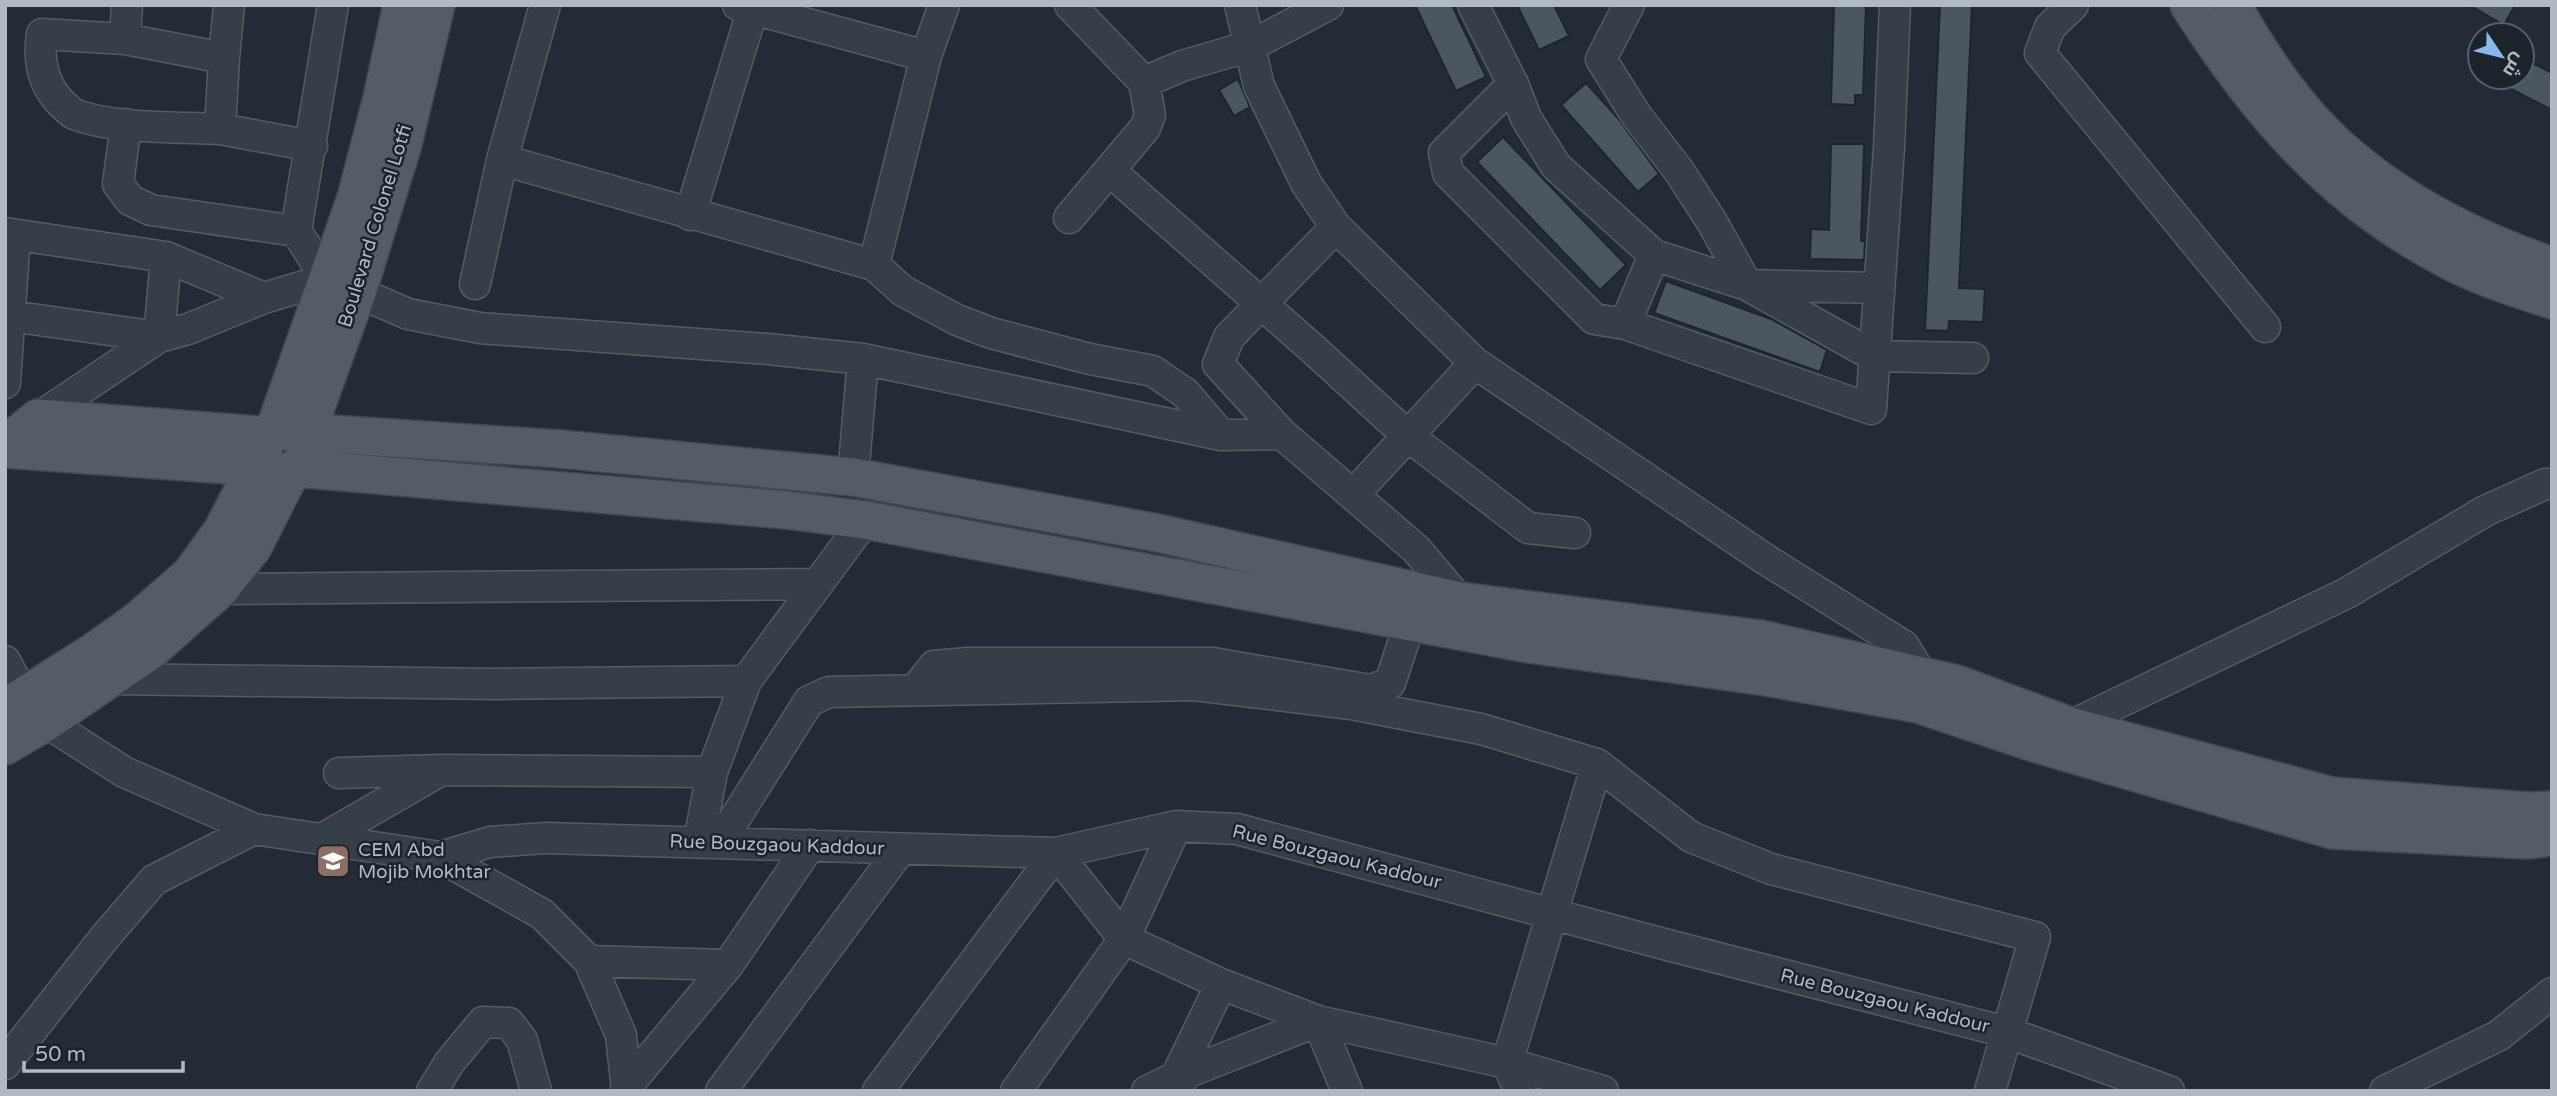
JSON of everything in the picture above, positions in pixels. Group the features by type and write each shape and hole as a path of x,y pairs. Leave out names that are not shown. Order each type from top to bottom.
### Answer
{"main road":[{"name":"Boulevard Colonel Lotfi","path":"342,286 356,198 382,98 402,5"},
{"name":"Boulevard Colonel Lotfi","path":"206,581 253,547 282,451 342,286 403,144 436,5"},
{"path":"2189,5 2242,84 2275,124 2301,152 2366,209 2405,236 2445,258 2476,273 2552,300"},
{"path":"2232,5 2298,104 2325,135 2352,159 2392,188 2460,229 2552,265"},
{"path":"5,447 38,418 282,451 865,520 1529,645 1766,677 1919,690 1957,684 2070,726 2332,796 2528,811 2552,810"},
{"path":"5,447 282,451 560,449 853,477 1158,533 1460,601 1762,639 1919,690 2037,744 2332,830 2528,840 2552,837"},
{"path":"25,709 108,678 150,651 206,581"},
{"path":"5,746 25,709 136,621 206,581"}],"street":[{"path":"125,39 127,5"},
{"path":"220,129 229,5"},
{"path":"296,231 333,5"},
{"path":"475,284 502,160 545,5"},
{"path":"874,265 926,56 944,5"},
{"path":"1240,5 1259,86 1306,183 1335,227 1475,363 1765,559 1904,646 1919,690"},
{"path":"1144,82 1182,66 1250,46 1328,5"},
{"path":"1473,5 1527,118 1556,166 1654,255 1747,285 1874,356 1973,358"},
{"path":"1629,5 1601,59 1636,115 1686,181 1747,285"},
{"path":"1513,84 1444,153 1448,173 1594,319 1625,324 1871,409 1889,148 1895,5"},
{"path":"2073,5 2050,27 2040,53 2265,327"},
{"path":"690,215 748,7 926,56"},
{"path":"1069,218 1145,128 1150,116 1144,82 1080,9"},
{"path":"224,58 125,39 42,34 40,47 44,79 53,96 72,114 126,124 220,129 312,146"},
{"path":"126,124 118,184 130,200 151,210 296,231 342,286 408,314 480,327 863,359 1221,435 1282,433"},
{"path":"502,160 874,265 903,291 957,320 991,333 1090,359 1153,371 1185,393 1221,435"},
{"path":"1110,171 1408,436 1528,528 1575,533"},
{"path":"1335,227 1229,337 1218,363 1282,433 1416,549 1460,601"},
{"path":"5,383 10,316 10,234 166,257 264,298"},
{"path":"1625,324 1654,255"},
{"path":"159,337 166,257"},
{"path":"1747,285 1878,288"},
{"path":"38,418 159,337 188,329 264,298 342,286"},
{"path":"10,316 159,337"},
{"path":"853,477 863,359"},
{"path":"1354,494 1475,363"},
{"path":"2070,726 2347,593 2485,511 2545,484 2552,484"},
{"path":"709,842 712,772 747,681 865,520"},
{"path":"206,581 816,584"},
{"path":"915,690 934,666 968,663 1213,663 1370,690 1390,683 1410,622"},
{"path":"5,662 25,709 124,772 254,828 440,857 542,914 589,961 621,1035 627,1089"},
{"path":"108,678 496,684 747,681"},
{"path":"709,842 809,701 829,692 1194,685 1351,704 1481,729 1597,764 1690,837 1770,869 2035,937 1990,1091"},
{"path":"1520,1091 1507,1063 1597,764"},
{"path":"339,773 441,770 712,772"},
{"path":"322,839 441,770"},
{"path":"1016,1091 1124,939 1176,826"},
{"name":"Rue Bouzgaou Kaddour","path":"440,857 490,842 546,838 1056,853 1176,826 1237,829 2006,1032 2168,1091"},
{"path":"5,1064 105,937 154,880 254,828"},
{"path":"627,1089 727,965 810,845"},
{"path":"720,1091 900,850"},
{"path":"878,1091 1056,853 1124,939 1220,984 1318,1021 1507,1063 1603,1091"},
{"path":"589,961 727,965"},
{"path":"1179,1084 1220,984"},
{"path":"2385,1091 2498,1036 2552,993"},
{"path":"1147,1091 1179,1084 1318,1021"},
{"path":"1318,1021 1347,1091"},
{"path":"432,1091 449,1063 483,1022 509,1023 522,1040 536,1091"}],"building":[{"path":"1415,5 1452,5 1486,77 1456,91"},
{"path":"1517,5 1554,5 1569,36 1539,50"},
{"path":"1834,5 1866,5 1863,95 1855,95 1855,105 1831,104"},
{"path":"1940,5 1972,5 1959,288 1985,289 1983,322 1949,321 1948,331 1925,330"},
{"path":"2469,5 2515,5 2506,21 2497,21"},
{"path":"2536,65 2552,73 2552,110 2515,91 2536,91"},
{"path":"1238,79 1250,107 1234,116 1219,90"},
{"path":"1586,83 1617,117 1659,174 1638,192 1561,105"},
{"path":"1503,137 1626,265 1600,290 1477,162"},
{"path":"1831,144 1864,144 1861,241 1865,241 1864,260 1810,259 1811,229 1829,230"},
{"path":"1666,281 1771,319 1827,350 1820,372 1654,313"}],"place":[{"name":"CEM Abd Mojib Mokhtar","path":"333,861"}]}
